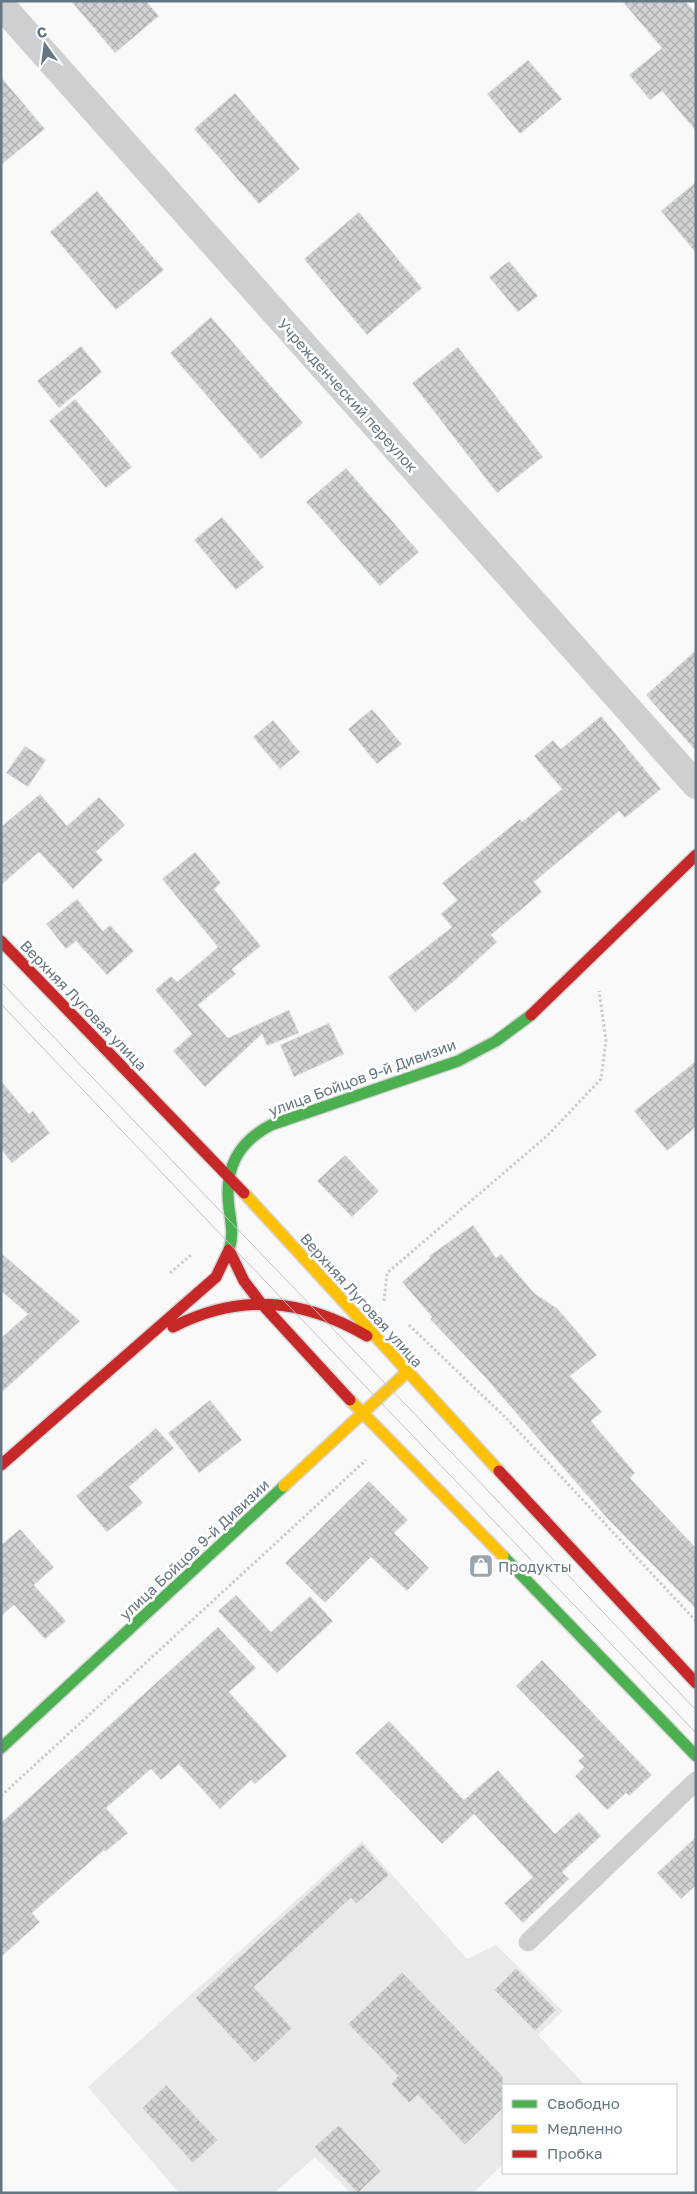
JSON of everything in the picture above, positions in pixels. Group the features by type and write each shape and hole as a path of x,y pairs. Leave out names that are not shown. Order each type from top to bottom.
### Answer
{"street":[{"name":"Учрежденческий переулок","path":"1,5 696,785"},
{"name":"улица Бойцов 9-й Дивизии","path":"1,1465 216,1277 230,1250 232,1237 228,1200 230,1177 232,1161 241,1145 258,1131 324,1105 458,1060 496,1041 529,1017 696,855"},
{"name":"Верхняя Луговая улица","path":"1,941 230,1177 386,1350 696,1683"},
{"path":"230,1250 244,1280 260,1302 362,1413 529,1582 696,1756"},
{"path":"127,1356 188,1318 210,1310 260,1302 329,1317 362,1333 386,1350"},
{"name":"улица Бойцов 9-й Дивизии","path":"1,1748 407,1372"}],"lane":[{"path":"528,1942 696,1781"}],"path":[{"path":"377,1295 384,1302 387,1273 548,1135 601,1079 606,1040 593,954"},
{"path":"405,1321 513,1425 696,1621"},
{"path":"1,1796 366,1460"}],"shaded area":[{"path":"362,1841 467,1959 496,1945 563,2011 538,2035 584,2084 502,2084 502,2165 473,2193 351,2193 315,2157 274,2193 179,2193 88,2087"}],"building":[{"path":"71,1 146,1 159,16 115,53"},
{"path":"622,1 685,1 696,13 696,131 662,91 650,100 629,75 662,48"},
{"path":"528,60 562,99 520,134 487,94"},
{"path":"1,77 45,129 1,165"},
{"path":"235,93 300,169 259,204 194,129"},
{"path":"696,182 696,253 661,211"},
{"path":"97,191 164,270 116,310 50,232"},
{"path":"359,212 422,288 367,335 304,259"},
{"path":"509,261 538,296 518,312 489,277"},
{"path":"211,317 303,423 261,459 170,353"},
{"path":"81,346 102,372 59,408 37,381"},
{"path":"458,347 543,457 497,493 412,383"},
{"path":"75,399 132,467 106,488 49,421"},
{"path":"346,468 419,552 380,586 306,502"},
{"path":"222,517 264,567 236,590 194,540"},
{"path":"696,650 696,751 646,695"},
{"path":"372,709 402,744 377,764 348,729"},
{"path":"601,716 661,789 625,818 619,811 534,882 542,892 491,935 497,942 453,982 415,1012 388,977 452,927 441,914 457,900 442,883 520,819 522,822 562,789 534,756 553,740 561,749"},
{"path":"273,720 300,752 280,769 253,737"},
{"path":"25,746 46,760 28,787 6,773"},
{"path":"40,794 67,826 99,797 125,825 96,852 103,860 73,889 39,852 1,885 1,827"},
{"path":"195,852 221,883 214,889 261,946 232,969 236,974 198,1005 228,1038 289,1010 299,1033 267,1046 262,1034 205,1087 173,1051 192,1034 155,990 171,976 177,982 218,947 162,879"},
{"path":"77,899 103,931 110,925 134,951 107,975 76,941 66,949 46,924"},
{"path":"329,1023 344,1054 294,1077 280,1045"},
{"path":"696,1061 696,1127 667,1151 634,1111"},
{"path":"1,1081 29,1114 33,1111 50,1133 12,1163 1,1149"},
{"path":"345,1155 379,1191 352,1217 317,1181"},
{"path":"473,1225 496,1258 501,1254 534,1293 558,1309 597,1355 570,1376 602,1412 591,1421 635,1473 630,1478 696,1548 696,1609 605,1516 485,1377 430,1319 432,1317 402,1282 430,1258 429,1256"},
{"path":"1,1253 80,1321 1,1393 1,1338 28,1314 1,1291"},
{"path":"210,1400 242,1440 199,1473 168,1433"},
{"path":"156,1428 174,1448 129,1487 143,1503 107,1532 76,1496"},
{"path":"369,1481 408,1520 394,1533 429,1568 407,1591 371,1557 325,1603 285,1563"},
{"path":"20,1529 54,1567 34,1585 66,1621 45,1639 14,1605 1,1616 1,1545"},
{"path":"236,1595 271,1632 310,1596 333,1621 277,1673 218,1611"},
{"path":"218,1627 256,1668 229,1692 287,1756 255,1784 251,1780 220,1809 179,1764 161,1780 151,1769 106,1808 128,1833 105,1852 104,1850 32,1913 40,1922 1,1957 1,1823"},
{"path":"542,1660 652,1775 629,1796 626,1793 607,1810 575,1776 584,1767 578,1761 584,1756 516,1686"},
{"path":"389,1721 464,1800 498,1770 555,1834 579,1812 601,1836 562,1872 569,1879 523,1923 504,1903 533,1877 474,1814 442,1844 355,1753"},
{"path":"696,1837 696,1885 681,1899 657,1873"},
{"path":"362,1844 389,1875 356,1904 351,1898 254,1987 292,2028 255,2063 195,1998"},
{"path":"516,1968 556,2010 535,2031 494,1990"},
{"path":"402,1972 503,2076 502,2109 465,2145 418,2095 409,2103 391,2084 398,2076 348,2024"},
{"path":"166,2085 218,2140 193,2163 142,2108"},
{"path":"339,2125 381,2171 358,2193 314,2147"}],"tram line":[{"path":"1,982 696,1710"},
{"path":"1,1004 696,1733"}],"traffic: fast":[{"path":"229,1250 232,1234 228,1194 231,1169 241,1149 259,1132 271,1125 458,1061 496,1041 531,1015"},
{"path":"1,1748 284,1486"},
{"path":"503,1556 696,1756"}],"traffic: slow":[{"path":"244,1193 499,1471"},
{"path":"284,1486 407,1372"},
{"path":"350,1400 503,1556"}],"traffic: jam":[{"path":"531,1015 696,855"},
{"path":"1,941 244,1193"},
{"path":"229,1250 244,1281 260,1302 350,1400"},
{"path":"1,1465 216,1277 229,1250"},
{"path":"173,1327 198,1316 222,1309 271,1304 295,1307 319,1314 343,1323 367,1336"},
{"path":"499,1471 696,1683"}],"place":[{"name":"Продукты","path":"481,1566"}]}
